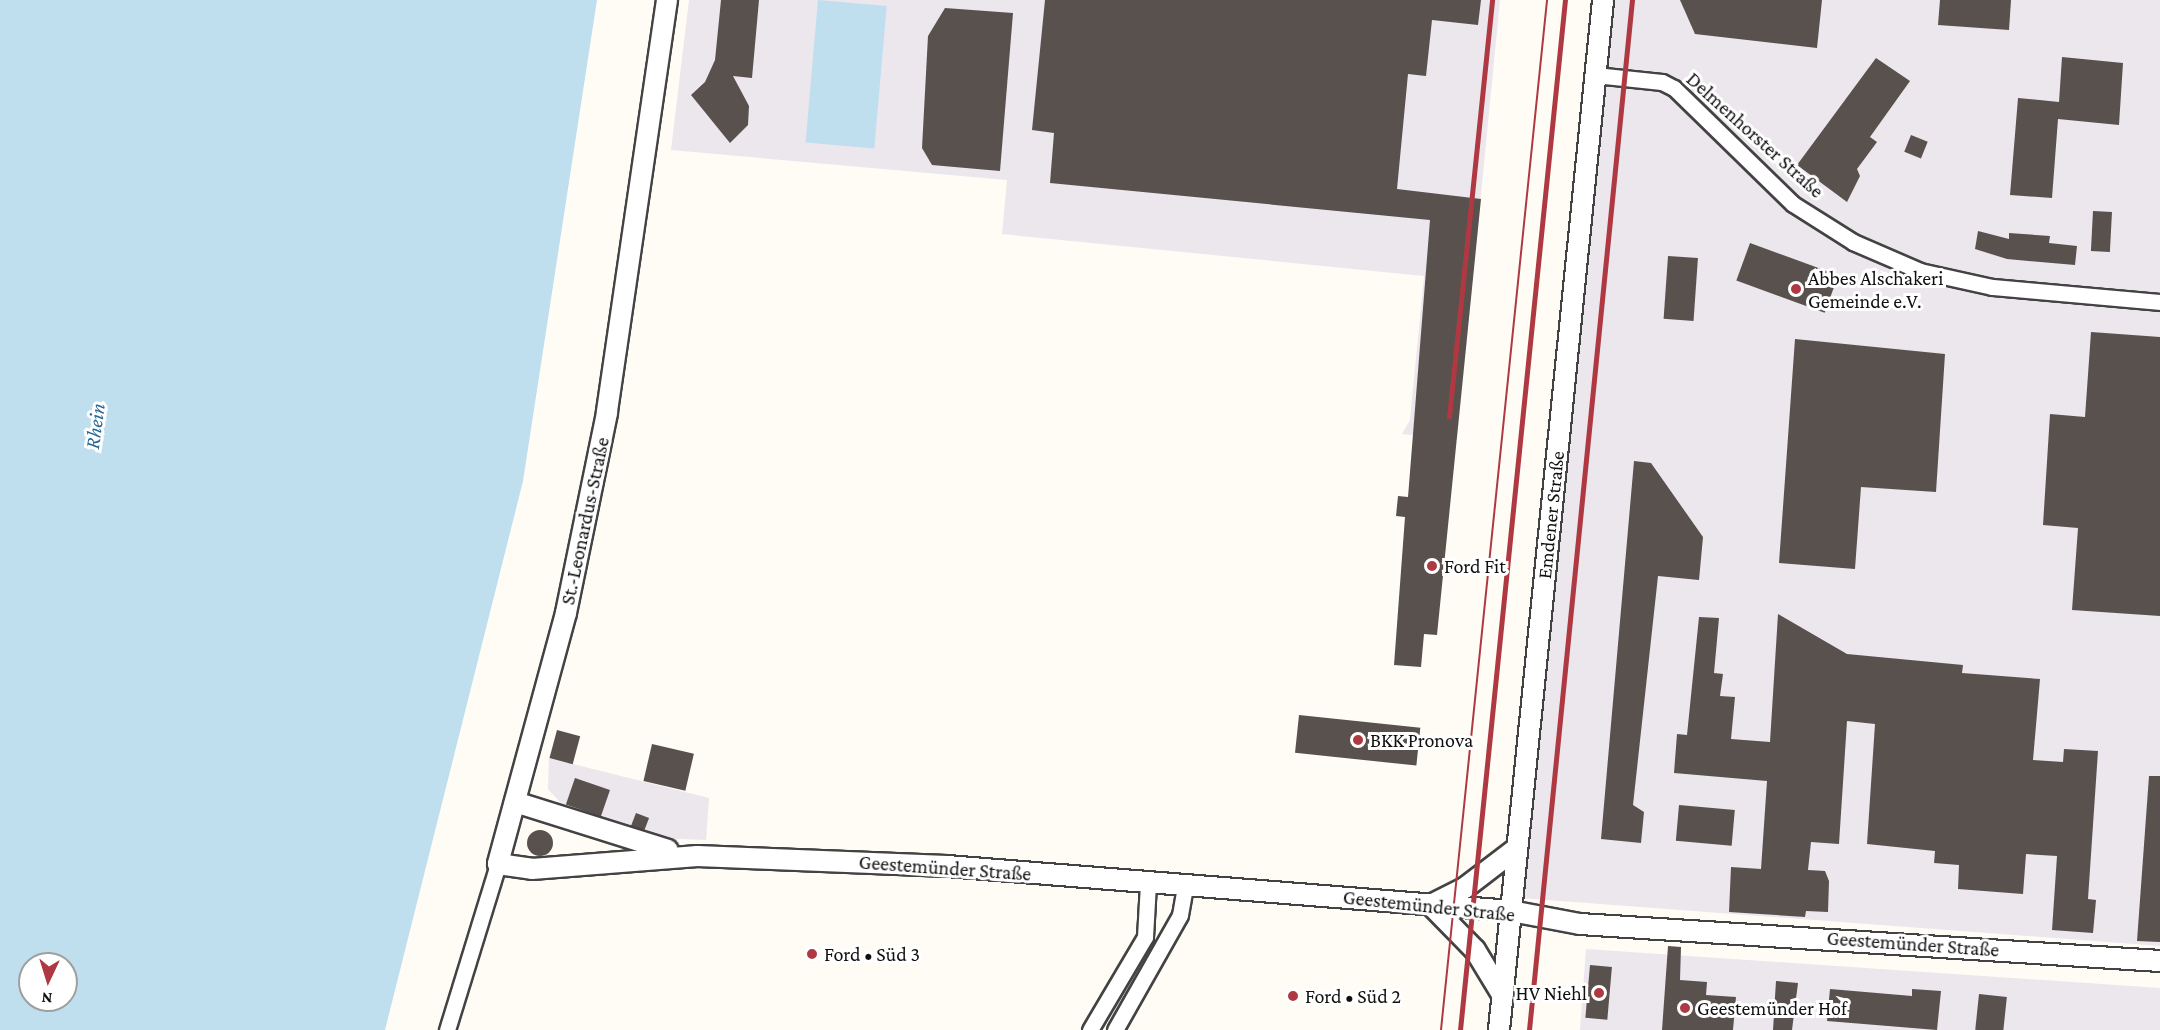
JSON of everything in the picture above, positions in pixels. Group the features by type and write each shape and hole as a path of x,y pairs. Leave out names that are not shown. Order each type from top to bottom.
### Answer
{"street":[{"name":"St.-Leonardus-Straße","path":"447,1030 498,864 566,613 607,413 667,0"},
{"name":"Emdener Straße","path":"1499,1030 1603,0"},
{"name":"Delmenhorster Straße","path":"1595,75 1662,82 1680,92 1793,204 1853,242 1920,271 1992,287 2160,302"},
{"name":"Geestemünder Straße","path":"515,802 624,840 697,856"},
{"path":"1503,996 1475,950 1431,905 1466,887 1517,848"},
{"name":"Geestemünder Straße","path":"498,864 532,869 697,856 947,866 1148,884 1511,911 1580,924 2160,961"},
{"path":"1090,1030 1145,937 1148,884"},
{"path":"1115,1030 1180,915 1185,886"}],"shaded area":[{"path":"689,0 1500,0 1457,440 1402,434 1410,420 1424,276 1002,234 1007,180 671,150"},
{"path":"1600,0 2160,0 2160,946 1522,898"},
{"path":"549,758 709,798 706,840 657,838 560,802 548,789"},
{"path":"1586,949 2160,988 2160,1030 1580,1030"}],"water":[{"name":"Rhein","path":"0,0 597,0 523,481 385,1030 0,1030"},
{"path":"818,0 887,6 874,148 806,142"}],"building":[{"path":"721,0 759,0 752,78 733,76 749,106 748,125 730,143 691,95 705,82 715,60"},
{"path":"1045,0 1481,0 1478,25 1432,20 1426,76 1408,74 1397,189 1481,199 1437,635 1424,634 1421,667 1394,665 1405,517 1396,516 1398,496 1408,497 1430,220 1050,183 1054,133 1032,130"},
{"path":"1680,0 1822,0 1817,48 1695,34"},
{"path":"1940,0 2011,0 2009,30 1938,25"},
{"path":"945,8 1013,13 1000,171 932,165 922,148 928,36"},
{"path":"2062,57 2123,63 2119,125 2058,119 2052,198 2010,195 2018,98 2059,102"},
{"path":"1876,58 1910,81 1870,137 1877,142 1857,169 1860,176 1847,202 1797,165"},
{"path":"1911,135 1928,142 1921,158 1904,152"},
{"path":"2093,211 2112,212 2110,252 2091,251"},
{"path":"1978,231 2009,239 2009,233 2050,236 2049,243 2077,246 2075,265 2007,259 1975,249"},
{"path":"1750,243 1838,275 1825,313 1736,281"},
{"path":"1668,256 1698,258 1694,321 1664,319"},
{"path":"2091,332 2160,337 2160,616 2072,610 2078,528 2043,525 2050,414 2085,417"},
{"path":"1795,339 1945,354 1936,492 1861,487 1855,569 1779,563"},
{"path":"1634,461 1651,463 1703,537 1699,580 1658,576 1633,805 1644,812 1641,843 1601,839"},
{"path":"1778,614 1847,654 1963,665 1962,673 2040,679 2033,760 2063,762 2064,749 2098,751 2088,899 2096,900 2093,933 2052,930 2057,856 2026,854 2023,894 1958,889 1959,865 1934,863 1935,851 1867,844 1875,724 1847,721 1839,844 1811,842 1808,870 1825,871 1829,881 1828,912 1806,911 1805,917 1729,912 1731,867 1761,869 1767,781 1674,773 1677,734 1687,735 1699,617 1719,618 1714,673 1723,674 1720,696 1735,697 1731,739 1770,742"},
{"name":"BKK Pronova","path":"1299,715 1420,728 1416,766 1295,753"},
{"path":"557,730 580,736 573,764 549,758"},
{"path":"652,744 694,754 685,791 643,781"},
{"path":"2149,776 2160,776 2160,942 2137,941"},
{"path":"575,778 610,790 601,817 566,804"},
{"path":"1679,805 1735,810 1732,846 1676,841"},
{"path":"636,813 649,818 644,831 631,826"},
{"path":"540,830 549,834 553,843 549,852 540,856 531,852 527,843 531,834"},
{"name":"Geestemünder Hof","path":"1668,946 1681,947 1680,980 1707,982 1706,995 1736,997 1733,1030 1662,1030"},
{"name":"HV Niehl","path":"1590,965 1612,967 1607,1020 1585,1018"},
{"path":"1776,981 1798,983 1792,1030 1773,1030"},
{"path":"1830,989 1912,996 1912,989 1941,991 1937,1030 1827,1021"},
{"path":"1979,994 2007,997 2003,1030 1975,1030"}],"tram line":[{"path":"1441,1030 1547,0"}],"railway":[{"path":"1449,417 1492,0"},
{"path":"1460,1030 1565,0"},
{"path":"1529,1030 1632,0"}],"place":[{"name":"Abbes Alschakeri Gemeinde e.V.","path":"1796,289"},
{"name":"Ford Fit","path":"1432,566"},
{"name":"BKK Pronova","path":"1358,740"},
{"name":"Ford • Süd 3","path":"812,954"},
{"name":"HV Niehl","path":"1599,993"},
{"name":"Ford • Süd 2","path":"1293,996"},
{"name":"Geestemünder Hof","path":"1685,1008"}]}
